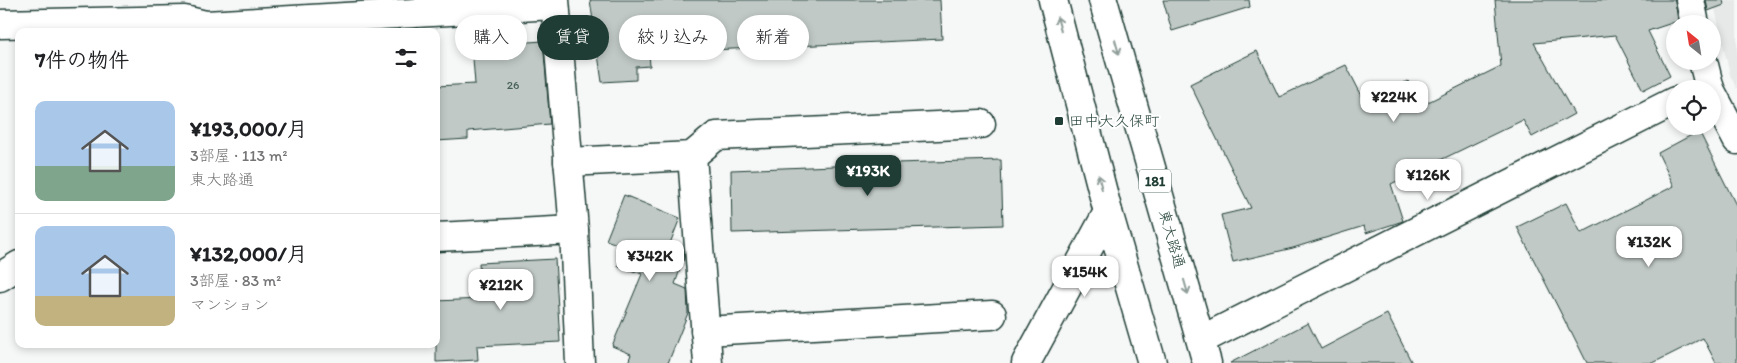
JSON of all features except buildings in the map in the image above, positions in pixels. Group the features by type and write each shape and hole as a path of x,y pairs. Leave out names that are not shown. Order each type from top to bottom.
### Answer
{"street":[{"path":"1053,0 1108,212 1152,363"},
{"name":"東大路通","path":"1103,0 1204,351"},
{"path":"1690,0 1693,15"},
{"path":"0,24 185,20 206,25 554,2 574,230 580,363"},
{"path":"1204,351 1666,106"},
{"path":"1721,110 1737,140"},
{"path":"568,162 692,156 716,136 981,124"},
{"path":"692,156 708,363"},
{"path":"1026,363 1108,212"},
{"path":"440,238 574,230"},
{"path":"0,277 15,268"},
{"path":"705,331 992,315"}],"shaded area":[{"path":"1713,0 1737,0 1737,89 1730,75 1721,35 1721,15 1716,15"}],"place":[{"name":"田中大久保町","path":"1059,121"}]}
